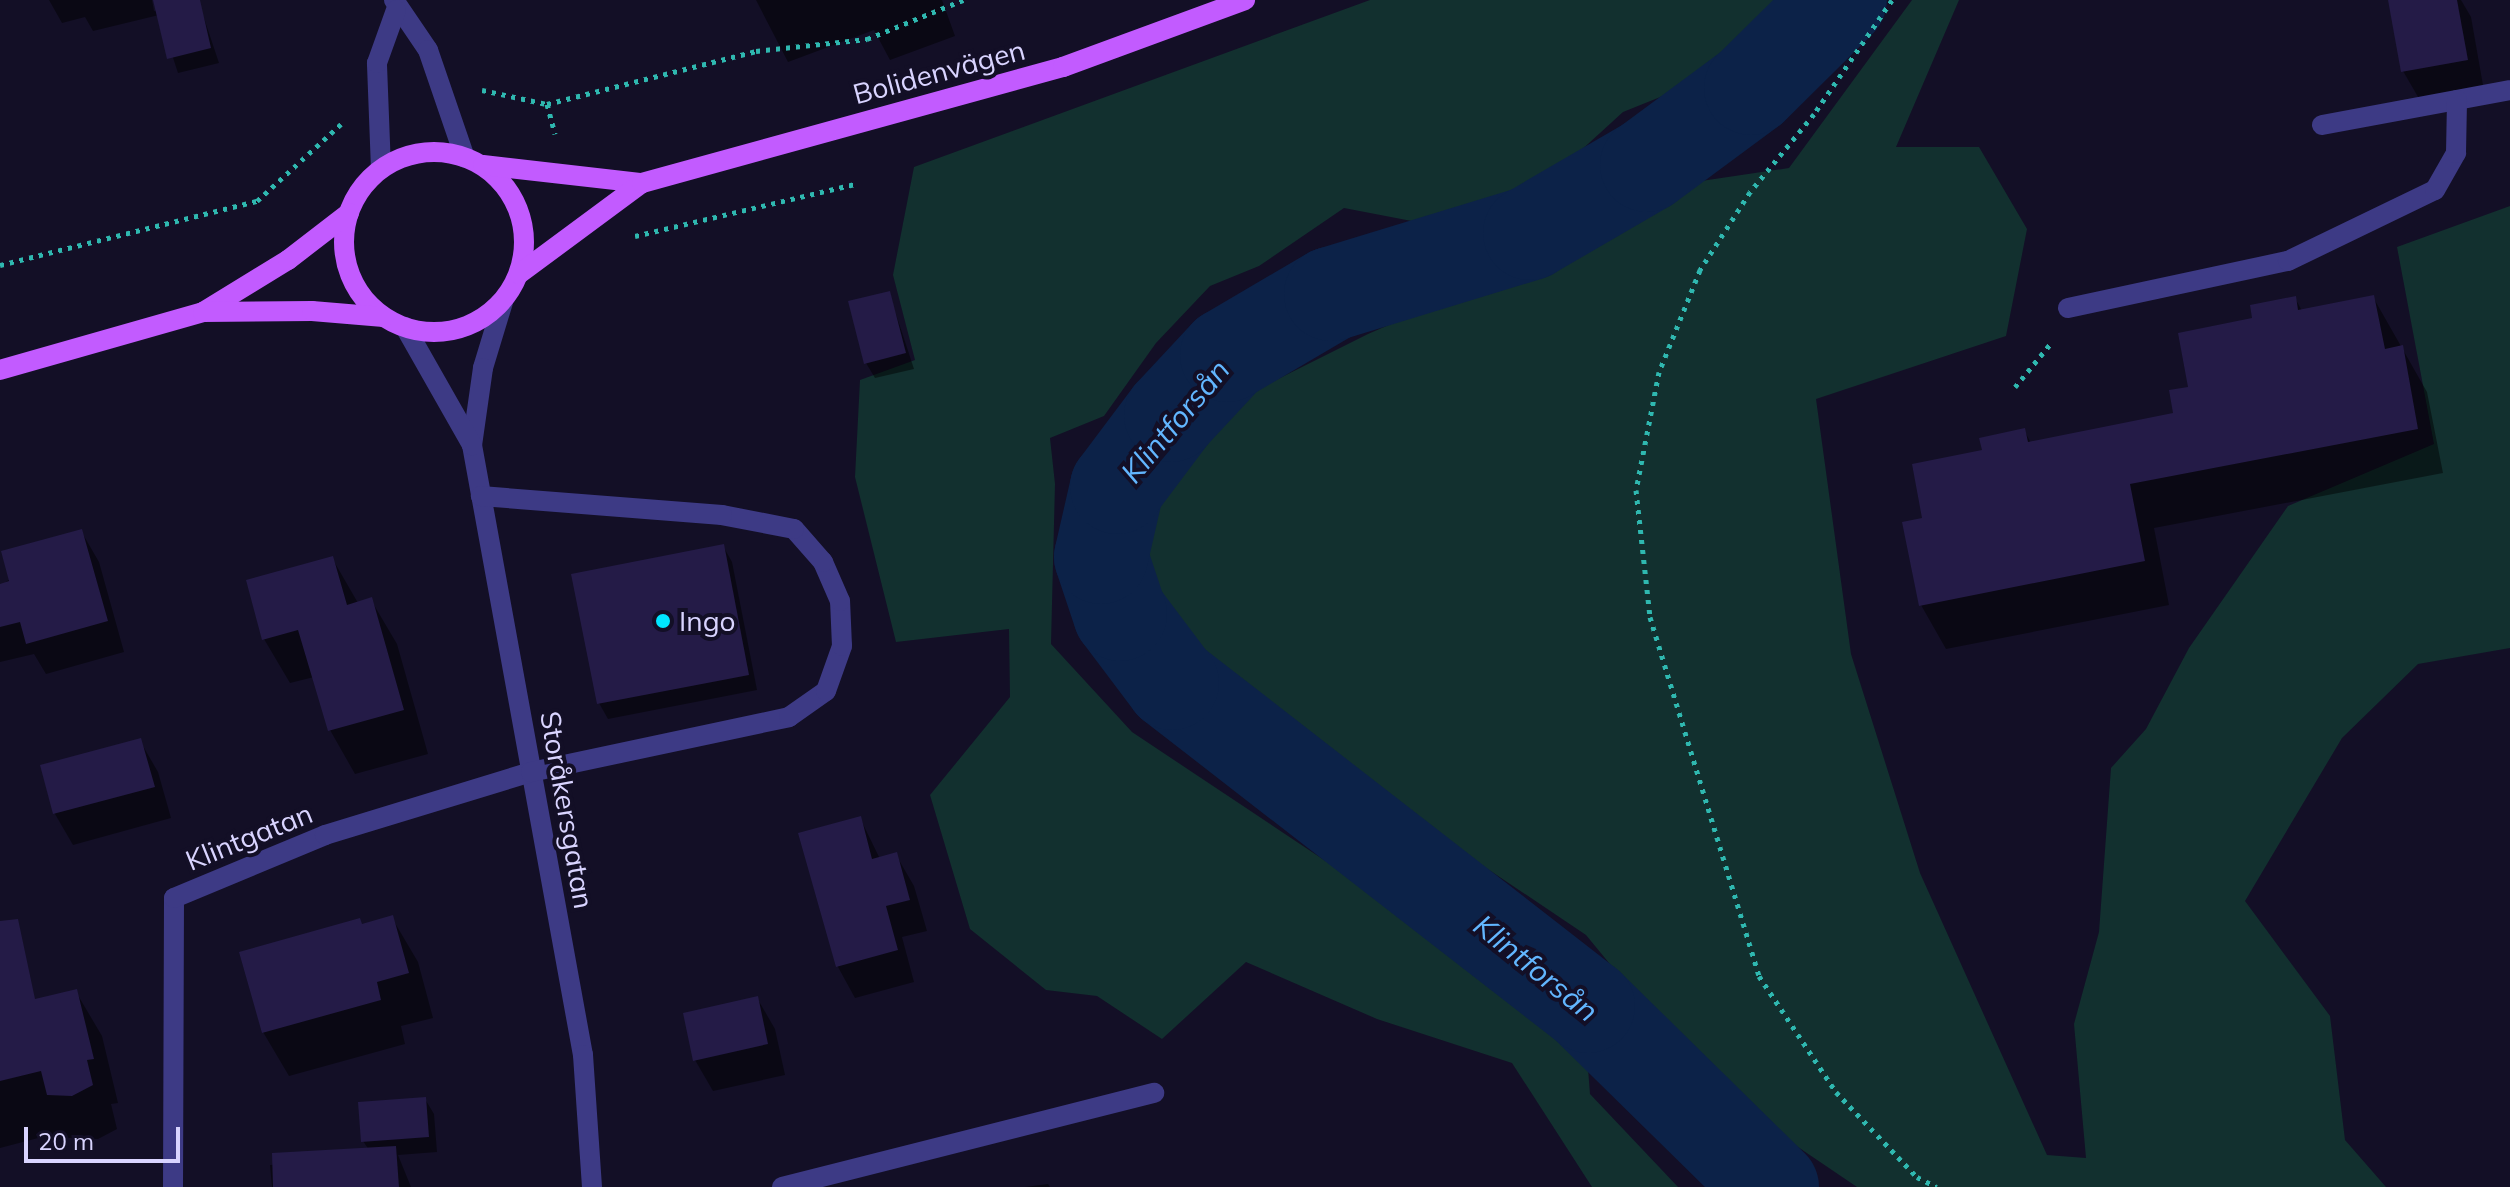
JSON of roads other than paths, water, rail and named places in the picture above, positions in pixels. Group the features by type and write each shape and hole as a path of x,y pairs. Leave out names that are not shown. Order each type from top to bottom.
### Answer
{"main road":[{"name":"Bolidenvägen","path":"519,274 642,183 1063,67 1245,0"},
{"name":"Bolidenvägen","path":"474,161 505,186 520,213 525,244 519,274 503,302 478,321 449,332 405,327 385,317 353,283 344,256 353,200 381,169 422,152 642,183"},
{"name":"Bolidenvägen","path":"203,312 288,260 349,213"},
{"name":"Bolidenvägen","path":"0,370 203,312 312,311 385,317"}],"street":[{"path":"395,5 428,50 474,161"},
{"path":"381,169 377,63 395,5"},
{"path":"2322,125 2510,90"},
{"path":"2076,306 2288,261 2435,190 2456,153 2457,100"},
{"name":"Storåkersgatan","path":"503,302 483,368 472,445 583,1055 592,1187"},
{"name":"Storåkersgatan","path":"405,327 472,445"},
{"path":"481,496 722,515 794,529 823,562 840,601 842,646 826,691 789,717 531,772"},
{"name":"Klintgatan","path":"173,1187 174,898 325,835 531,772"},
{"path":"782,1187 1154,1093"}],"waterway":[{"name":"Klintforsån","path":"1772,1187 1588,1006 1172,683 1120,614 1101,557 1117,487 1171,415 1227,355 1331,294 1530,233 1647,165 1751,88 1840,0"}],"place":[{"name":"Ingo","path":"663,621"}]}
